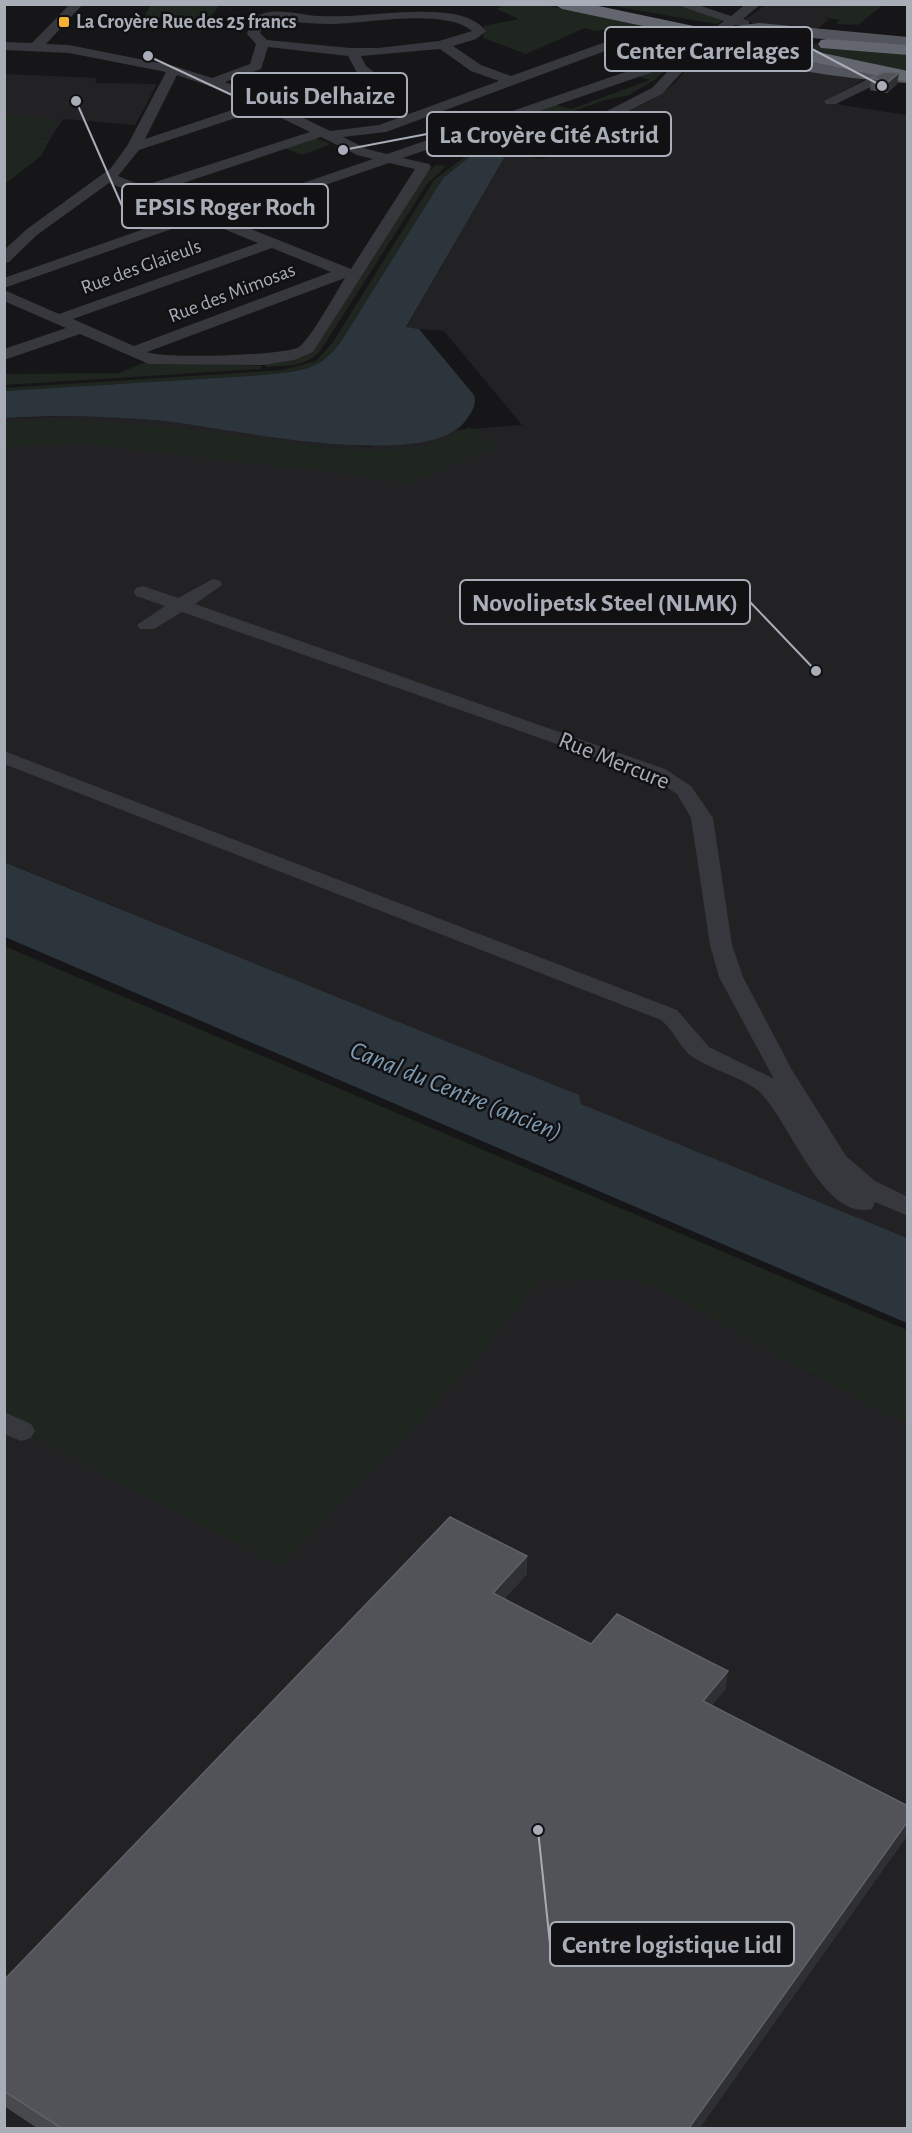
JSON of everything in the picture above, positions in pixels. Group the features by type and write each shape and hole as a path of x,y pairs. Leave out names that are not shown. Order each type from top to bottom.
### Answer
{"highway":[{"path":"562,4 685,25 801,41 908,48"},
{"path":"595,4 832,63 908,77"}],"main road":[{"path":"908,42 770,29 742,29 724,39 732,48 758,56 882,76 908,77"}],"street":[{"path":"37,46 77,4"},
{"path":"436,16 451,4"},
{"path":"680,4 770,29"},
{"path":"517,149 640,101 670,80 704,42 754,4"},
{"path":"270,10 333,20 436,16 471,22 480,32 469,40 443,45 352,52 263,43 253,34 258,20 270,10"},
{"path":"644,36 658,40 667,53"},
{"path":"142,191 323,134 381,129 619,41 644,36 704,42 758,56"},
{"path":"4,283 386,158 645,70 678,45 704,42"},
{"path":"213,82 256,66 263,43"},
{"path":"443,45 470,65 509,80"},
{"path":"4,46 37,46 114,56 174,70 213,82 362,152 424,167 350,274 307,349 288,357 264,360 162,361 134,352 4,295"},
{"path":"134,147 268,106 375,80 361,68 352,52"},
{"path":"4,260 32,232 109,178 134,147 163,86 174,70"},
{"path":"831,101 882,76"},
{"path":"109,178 350,274"},
{"name":"Rue des Glaïeuls","path":"59,319 272,243"},
{"name":"Rue des Mimosas","path":"134,352 350,274"},
{"path":"4,355 80,328"},
{"path":"147,625 213,585"},
{"name":"Rue Mercure","path":"143,592 658,773 676,784 692,799 702,818 721,945 731,977 780,1070 803,1103 837,1161 853,1177 886,1199 908,1208"},
{"path":"4,757 669,1015 678,1021 693,1045 701,1052 803,1103"},
{"path":"743,1073 782,1101 822,1169 834,1182 854,1198 908,1222"}],"shaded area":[{"path":"150,4 219,5 208,22 145,16"},
{"path":"486,4 544,5 699,35 638,35 619,27 596,31 585,28 526,54 483,38 484,26 519,19 496,9 502,7"},
{"path":"842,4 883,5 858,25 836,24 840,20 823,17"},
{"path":"606,5 674,5 719,17 723,21 716,24"},
{"path":"766,5 842,5 824,17 829,19 815,31 757,25 744,20"},
{"path":"736,33 781,41 907,51 907,74 729,36"},
{"path":"678,48 685,49 656,79 629,95 605,100 468,149 450,143 471,137 465,134 553,104 571,109 650,80 636,76 664,65"},
{"path":"702,51 867,78 823,102 907,115 907,1238 580,1104 578,1095 5,862 5,418 98,416 166,421 367,447 425,441 456,430 522,425 444,331 406,328 507,153 542,159 613,131 607,126 608,121 650,101 674,84"},
{"path":"5,74 97,78 95,83 157,84 135,125 63,119 50,139 5,135"},
{"path":"5,115 58,120 39,138 50,139 41,156 5,184"},
{"path":"315,138 331,144 302,155 284,148"},
{"path":"475,149 508,151 507,153 477,151 443,178 342,340 334,351 317,364 298,371 263,375 5,391 5,388 283,370 316,361 333,342 434,180"},
{"path":"436,165 446,166 427,184 320,351 301,363 266,367 266,362 305,354 424,175"},
{"path":"146,362 261,366 261,369 5,385 5,374 119,373"},
{"path":"62,420 172,427 350,450 412,448 456,435 469,427 497,446 408,484 340,473 85,444 5,447 5,422"},
{"path":"4,946 907,1330 907,1422 885,1414 661,1290 635,1280 539,1281 470,1368 280,1567 5,1422"},
{"path":"4,970 907,1356 907,2128 5,2128"}],"water":[{"path":"477,151 507,153 406,327 419,329 474,395 474,405 466,420 445,436 411,444 370,446 276,438 144,419 65,416 5,418 5,391 263,375 298,371 317,364 334,351 342,340 443,178"},
{"name":"Canal du Centre (ancien)","path":"4,862 579,1095 581,1104 907,1238 907,1323 5,937"}],"building":[{"path":"885,72 899,73 888,82 871,78"},
{"path":"450,1517 527,1556 493,1593 591,1644 617,1614 728,1671 703,1701 908,1806 908,1821 689,2128 61,2128 4,2091 4,1980"}],"place":[{"name":"La Croyère Rue des 25 francs","path":"64,22"},
{"name":"Louis Delhaize","path":"148,56"},
{"name":"Center Carrelages","path":"882,86"},
{"name":"EPSIS Roger Roch","path":"76,101"},
{"name":"La Croyère Cité Astrid","path":"343,150"},
{"name":"Novolipetsk Steel (NLMK)","path":"816,671"},
{"name":"Centre logistique Lidl","path":"538,1830"}]}
